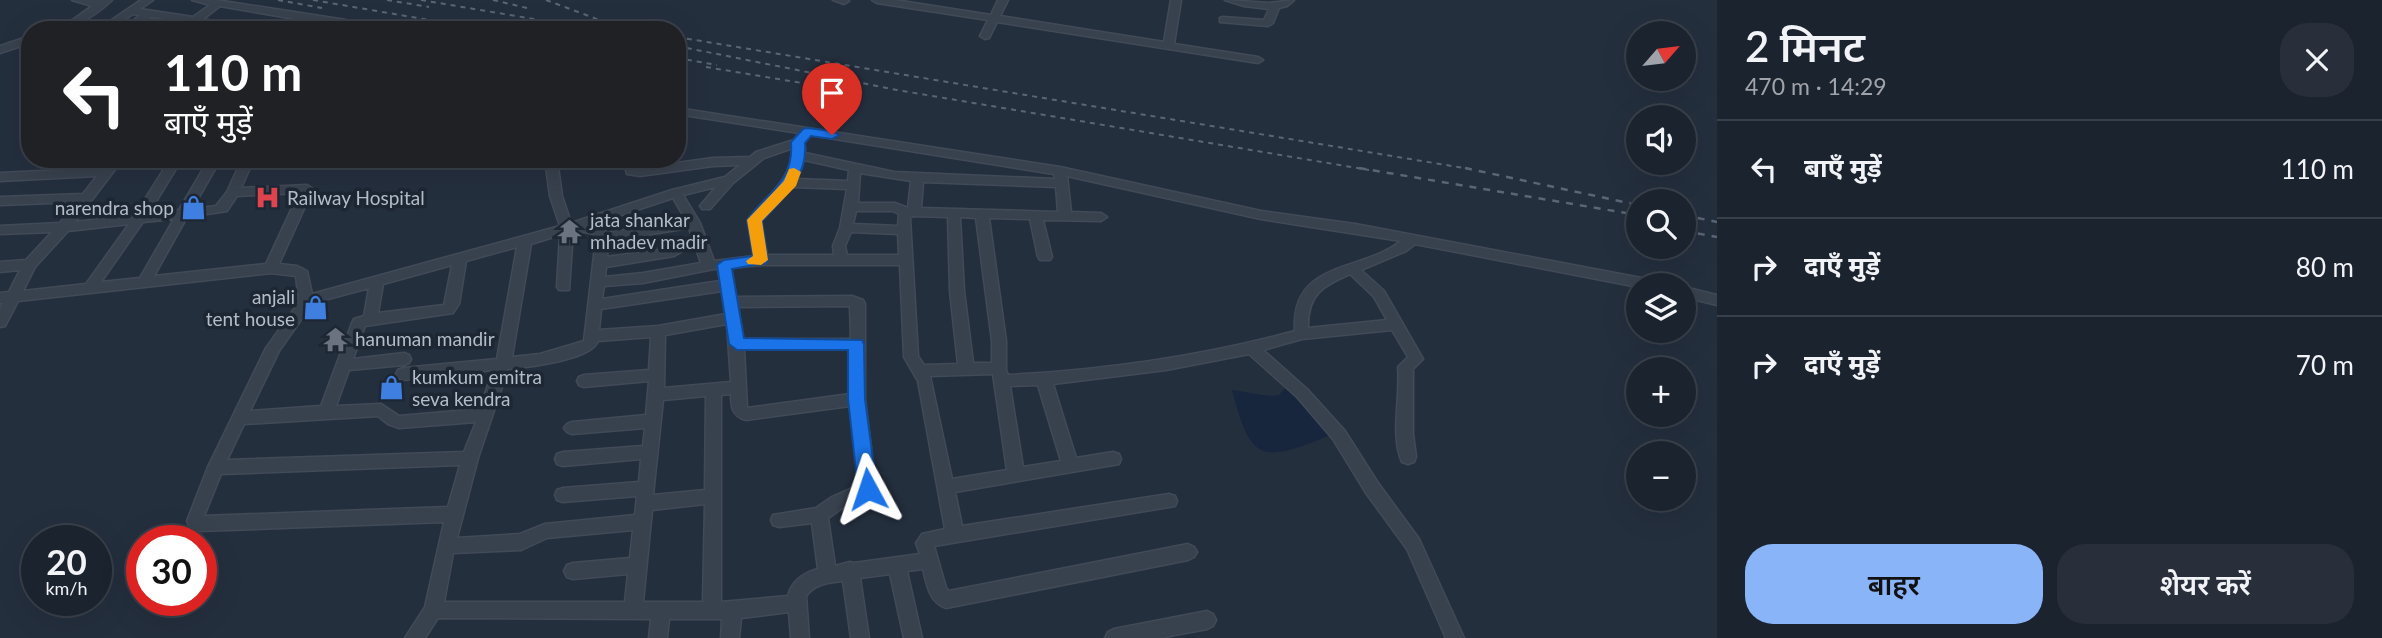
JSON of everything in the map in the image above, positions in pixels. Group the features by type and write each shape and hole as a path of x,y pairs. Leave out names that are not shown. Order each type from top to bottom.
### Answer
{"street":[{"path":"77,0 104,2"},
{"path":"116,21 148,0"},
{"path":"197,0 333,21"},
{"path":"877,0 1258,60"},
{"path":"985,36 1003,0"},
{"path":"1168,47 1176,0"},
{"path":"1230,0 1275,6 1283,5 1289,0"},
{"path":"76,21 104,2"},
{"path":"187,21 218,4"},
{"path":"1223,20 1268,23 1275,6"},
{"path":"131,11 201,21"},
{"path":"139,21 148,14"},
{"path":"0,50 21,42"},
{"path":"686,112 807,131 1626,280"},
{"path":"761,260 754,220 791,183 799,149 807,131"},
{"path":"706,206 729,180 769,151 799,149 879,174 917,177 1061,177"},
{"path":"686,166 755,161"},
{"path":"841,260 839,246 851,207 855,167"},
{"path":"0,322 7,296 109,168"},
{"path":"89,289 139,219 171,168"},
{"path":"145,281 210,168"},
{"path":"0,230 64,227 223,208 244,168"},
{"path":"552,168 556,196 571,228 564,287"},
{"path":"630,168 631,171 640,172 669,168"},
{"path":"0,177 106,172"},
{"path":"910,213 917,177"},
{"path":"1061,177 1065,216"},
{"path":"455,514 199,524 195,521 216,467 242,418 273,348 306,300 571,228 677,193 729,180"},
{"path":"791,183 852,185"},
{"path":"233,192 307,189 271,268"},
{"path":"677,193 727,285 737,344 739,407 746,414 857,399"},
{"path":"0,201 85,198"},
{"path":"851,207 895,207 910,213 1101,217"},
{"path":"910,213 904,216 911,357 922,371 955,535"},
{"path":"954,214 957,291 966,369"},
{"path":"982,215 999,341 1000,374 1016,475"},
{"path":"1036,216 1045,257"},
{"path":"602,238 694,223"},
{"path":"344,365 403,367 502,364 549,358 586,347 594,336 602,238 596,228 571,228"},
{"path":"846,228 905,230"},
{"path":"1302,334 1300,319 1303,305 1313,288 1321,281 1401,248 1412,239"},
{"path":"414,638 433,610 446,546 470,458 502,364 524,241"},
{"path":"600,263 674,252"},
{"path":"326,412 359,323 370,319 448,309 452,304 460,257"},
{"path":"598,282 761,260 907,260"},
{"path":"0,267 30,264"},
{"path":"7,296 271,268 302,274 306,300"},
{"path":"1351,268 1379,294 1416,359 1405,367 1409,387 1403,437 1408,457"},
{"path":"370,319 377,281"},
{"path":"597,305 727,285"},
{"path":"1696,295 1717,300"},
{"path":"729,302 852,301 858,304 857,399 868,489 838,502 819,515 779,520"},
{"path":"594,336 657,331 732,318"},
{"path":"922,371 966,369 1044,379 1166,364 1251,348 1302,334 1396,324"},
{"path":"633,610 656,395 657,331"},
{"path":"737,344 856,344"},
{"path":"1251,348 1302,393 1339,435 1372,488 1413,544 1455,638"},
{"path":"584,381 657,375"},
{"path":"1044,379 1070,466"},
{"path":"656,395 739,387"},
{"path":"712,609 714,390"},
{"path":"242,418 381,410 399,422 486,415"},
{"path":"572,428 653,421"},
{"path":"563,459 650,452"},
{"path":"216,467 470,458"},
{"path":"946,486 1113,459"},
{"path":"563,495 714,496"},
{"path":"1169,501 929,539 925,543 938,592 946,600 1188,552"},
{"path":"819,515 828,575"},
{"path":"446,546 521,542 545,531 644,522"},
{"path":"800,638 797,593 805,583 849,570 930,560"},
{"path":"897,564 913,638"},
{"path":"573,571 638,565"},
{"path":"849,570 860,638"},
{"path":"433,610 732,610 797,603"},
{"path":"730,638 732,610"},
{"path":"658,638 661,611"},
{"path":"1114,638 1172,633 1207,620"}],"water":[{"path":"1286,387 1328,428 1331,435 1290,450 1263,451 1246,432 1232,390 1274,396 1279,395"}],"railway":[{"path":"278,0 322,8"},
{"path":"313,0 435,21"},
{"path":"387,0 429,7"},
{"path":"421,0 546,21"},
{"path":"493,0 527,8"},
{"path":"546,0 602,21"},
{"path":"686,38 1469,169"},
{"path":"686,48 897,90 1369,170"},
{"path":"686,60 717,65"},
{"path":"706,67 820,86"},
{"path":"1359,168 1626,213"},
{"path":"1469,169 1476,170"},
{"path":"1469,169 1626,202"},
{"path":"1696,218 1717,222"},
{"path":"1696,233 1717,237"}],"slow traffic":[{"path":"753,261 761,260 754,220 791,183 794,172"}],"place":[{"name":"Railway Hospital","path":"267,198"},
{"name":"narendra shop","path":"194,208"},
{"name":"jata shankar mhadev madir","path":"570,231"},
{"name":"anjali tent house","path":"315,308"},
{"name":"hanuman mandir","path":"335,339"},
{"name":"kumkum emitra seva kendra","path":"392,388"}],"route":[{"path":"832,135 807,131 798,142 799,156 791,183 754,220 761,260 724,265 737,344 856,344 857,399 868,489"}]}
